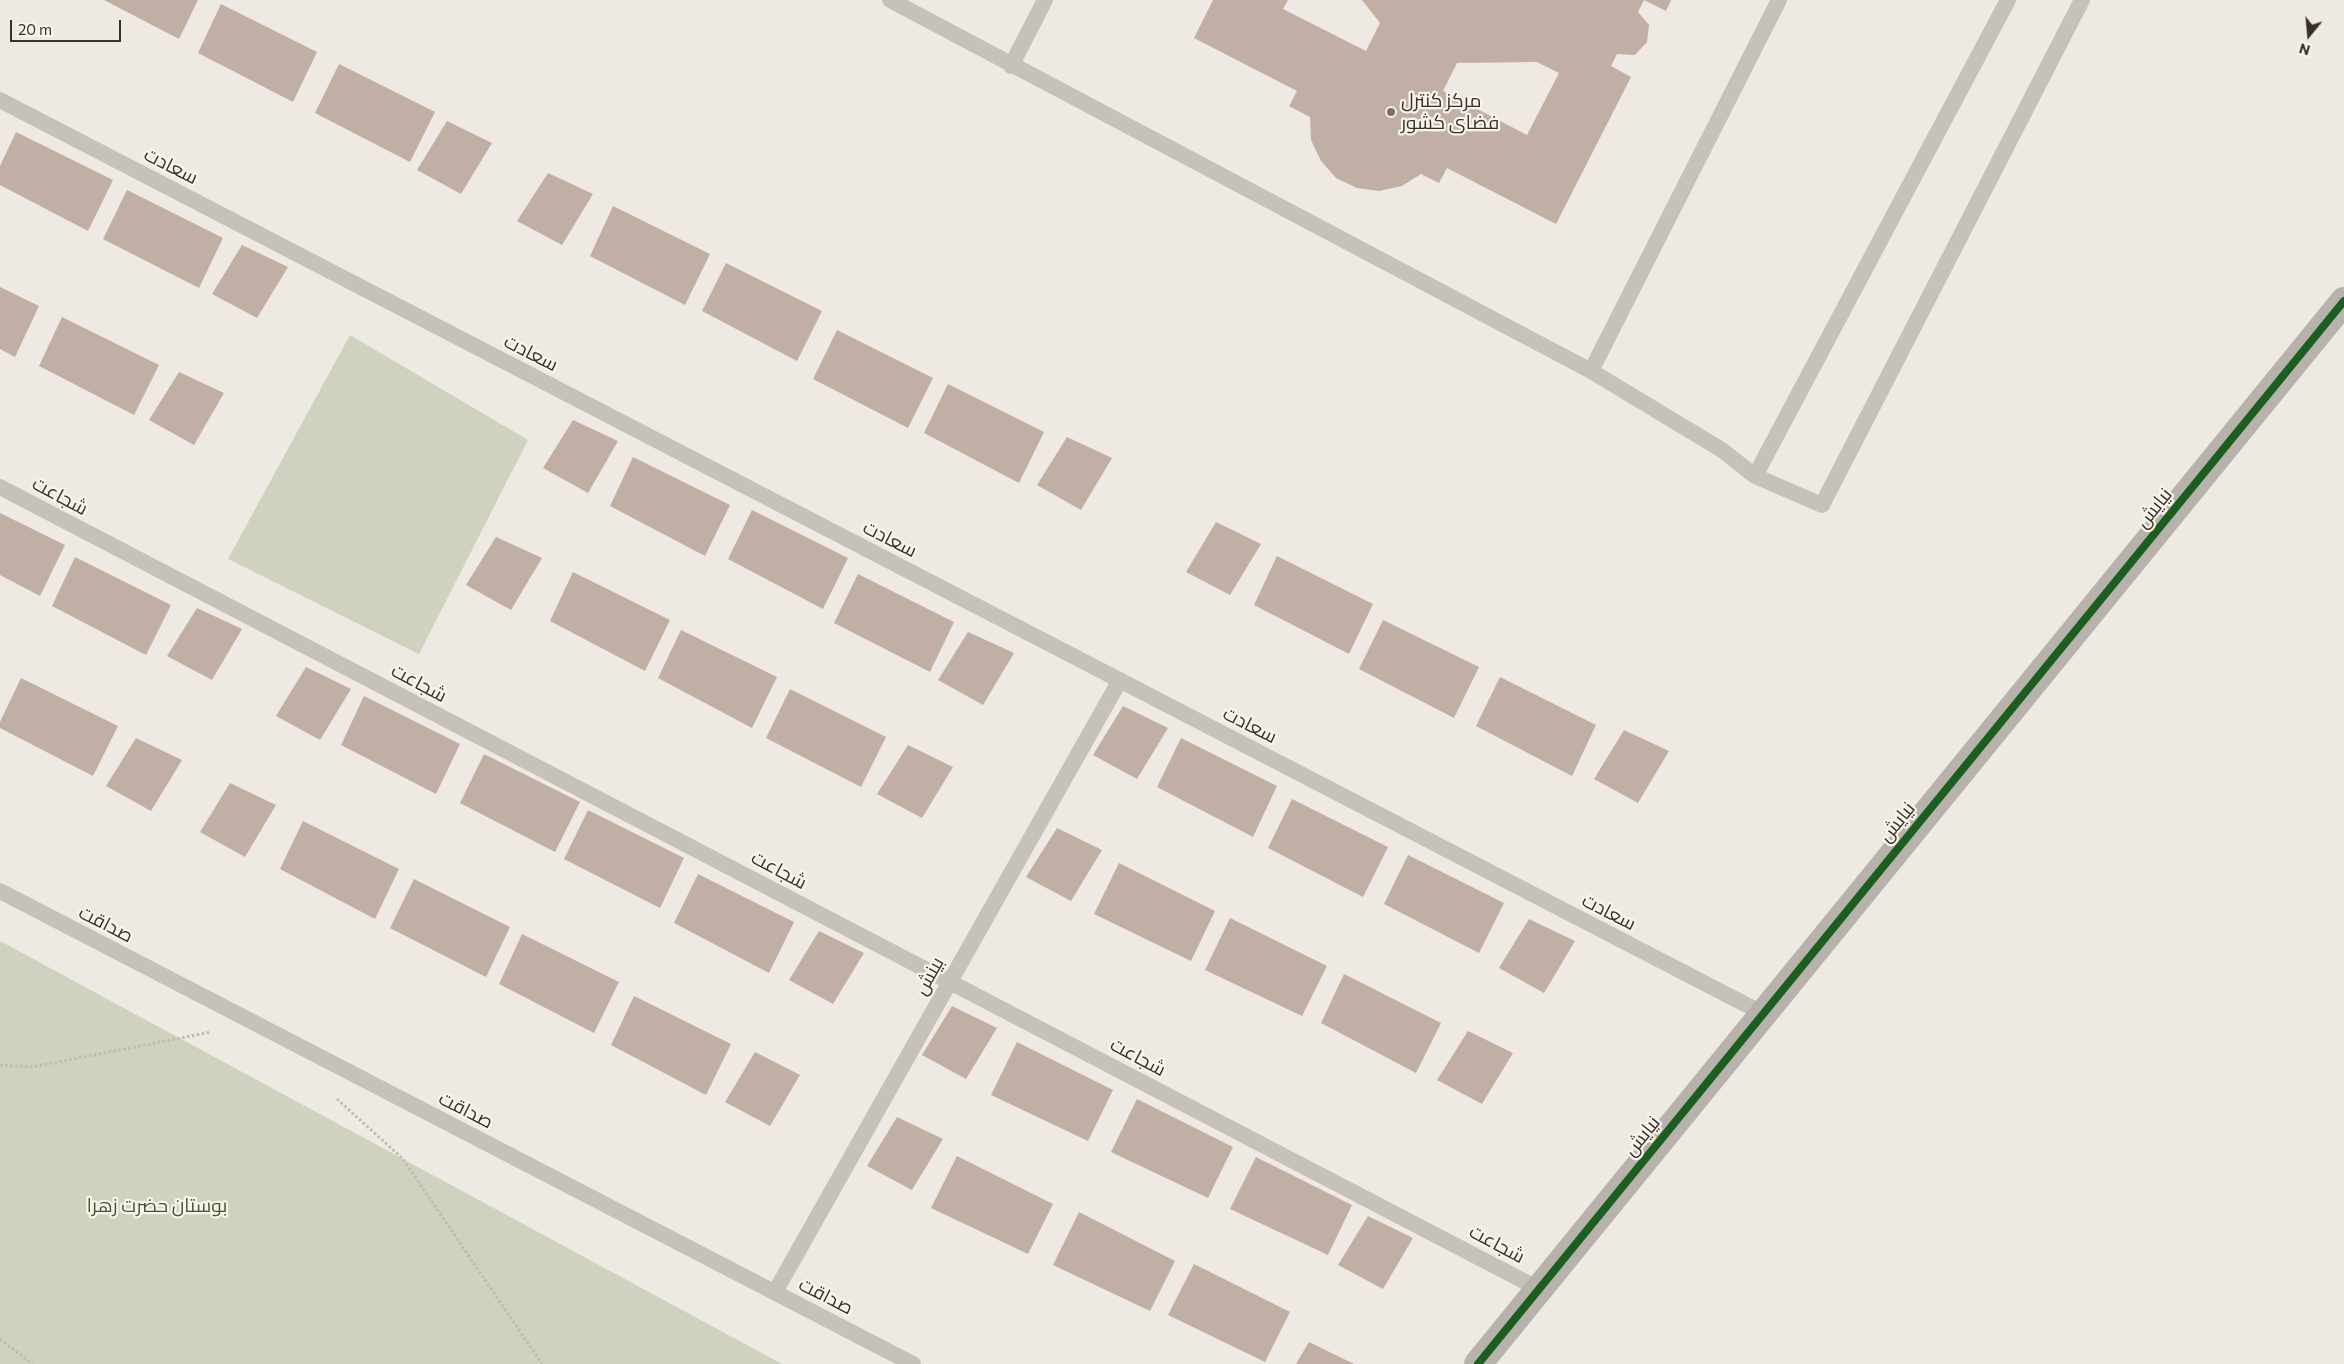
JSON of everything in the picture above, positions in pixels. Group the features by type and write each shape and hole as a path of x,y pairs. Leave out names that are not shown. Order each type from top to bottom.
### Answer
{"street":[{"name":"نیایش","path":"1478,1364 1762,1013 2344,301"}],"lane":[{"path":"890,0 1011,66 1591,371 1722,450 1755,476 1822,505 2082,0"},
{"path":"1011,66 1045,0"},
{"path":"1591,371 1779,0"},
{"path":"1755,476 2008,0"},
{"name":"سعادت","path":"0,100 1762,1013"},
{"name":"شجاعت","path":"0,487 1539,1289"},
{"name":"بینش","path":"775,1292 1120,680"},
{"name":"صداقت","path":"0,891 914,1364"}],"path":[{"path":"0,1066 32,1067 255,1024"},
{"path":"332,1095 403,1159 542,1364"},
{"path":"0,1338 32,1364"}],"green space":[{"path":"350,335 528,440 419,654 228,559"},
{"name":"بوستان حضرت زهرا","path":"0,941 782,1364 0,1364"}],"building":[{"path":"104,0 198,0 179,39"},
{"name":"مرکز کنترل فضای کشور","path":"1213,0 1288,0 1283,9 1366,51 1380,23 1362,0 1644,0 1638,12 1649,25 1647,42 1635,55 1617,54 1611,66 1631,77 1556,224 1447,168 1439,183 1421,174 1402,186 1379,191 1357,188 1336,178 1321,161 1311,140 1310,117 1289,106 1297,91 1194,38","holes":["1537,62 1559,73 1527,135 1443,91 1457,63"]},
{"path":"1644,0 1671,0 1666,11"},
{"path":"221,4 317,52 293,102 198,53"},
{"path":"339,64 435,112 410,162 315,113"},
{"path":"447,121 492,143 461,194 417,170"},
{"path":"16,132 113,180 88,231 0,185 0,166"},
{"path":"548,173 593,194 562,245 517,221"},
{"path":"127,190 223,238 199,288 103,239"},
{"path":"613,206 710,254 685,305 590,256"},
{"path":"242,245 288,267 257,318 212,294"},
{"path":"726,263 822,311 797,361 702,311"},
{"path":"0,287 39,306 15,357 0,349"},
{"path":"62,317 159,365 134,415 39,366"},
{"path":"837,330 933,378 908,428 813,379"},
{"path":"179,372 224,393 194,445 149,420"},
{"path":"948,384 1044,432 1019,483 924,433"},
{"path":"573,420 618,441 588,493 543,468"},
{"path":"1067,437 1112,458 1081,510 1037,485"},
{"path":"633,457 730,505 705,556 610,506"},
{"path":"752,510 848,558 823,609 728,559"},
{"path":"0,513 65,545 40,596 0,575"},
{"path":"1216,522 1261,544 1230,595 1186,572"},
{"path":"496,537 542,558 511,610 466,585"},
{"path":"1277,556 1373,604 1349,654 1254,605"},
{"path":"75,557 171,605 146,655 52,606"},
{"path":"573,572 670,620 645,671 550,621"},
{"path":"858,574 954,622 930,672 834,623"},
{"path":"197,608 242,629 212,680 167,656"},
{"path":"1383,620 1479,667 1454,718 1359,669"},
{"path":"681,630 777,677 752,728 658,678"},
{"path":"968,632 1014,653 983,705 938,680"},
{"path":"306,667 351,689 320,740 276,716"},
{"path":"1500,677 1596,725 1572,776 1476,726"},
{"path":"21,678 118,726 93,776 0,728 0,722"},
{"path":"790,689 886,737 861,787 766,738"},
{"path":"364,696 460,744 436,794 341,745"},
{"path":"1123,706 1168,728 1137,779 1093,755"},
{"path":"1624,730 1669,751 1638,803 1594,779"},
{"path":"136,738 182,760 151,811 106,786"},
{"path":"1181,738 1277,786 1253,837 1157,787"},
{"path":"908,745 953,767 922,818 877,794"},
{"path":"484,754 580,802 555,852 460,803"},
{"path":"230,783 276,805 245,857 200,832"},
{"path":"1292,799 1388,847 1363,897 1268,848"},
{"path":"588,810 684,858 660,908 564,859"},
{"path":"303,821 399,869 375,919 280,869"},
{"path":"1057,828 1102,850 1071,901 1026,877"},
{"path":"1408,855 1504,903 1479,953 1384,904"},
{"path":"1119,863 1215,911 1191,961 1094,914"},
{"path":"698,874 794,922 769,973 674,923"},
{"path":"414,879 510,927 486,977 390,928"},
{"path":"1230,918 1327,966 1302,1016 1205,970"},
{"path":"1529,919 1575,941 1544,993 1499,968"},
{"path":"819,931 864,953 833,1004 789,980"},
{"path":"522,934 619,982 594,1033 499,984"},
{"path":"1344,974 1441,1023 1416,1073 1321,1023"},
{"path":"634,996 731,1044 706,1095 611,1045"},
{"path":"952,1006 997,1028 966,1079 922,1055"},
{"path":"1468,1031 1513,1053 1482,1104 1437,1080"},
{"path":"1017,1042 1113,1090 1088,1141 991,1095"},
{"path":"755,1052 800,1075 770,1126 725,1102"},
{"path":"1137,1099 1233,1147 1208,1198 1111,1152"},
{"path":"897,1117 943,1139 912,1190 867,1166"},
{"path":"957,1156 1053,1204 1028,1254 931,1208"},
{"path":"1256,1157 1352,1205 1328,1255 1230,1209"},
{"path":"1079,1212 1175,1261 1150,1311 1053,1265"},
{"path":"1368,1216 1413,1238 1383,1289 1338,1265"},
{"path":"1194,1264 1290,1312 1265,1362 1168,1315"},
{"path":"1309,1342 1354,1364 1296,1364"}],"cycle path":[{"path":"1478,1364 2344,301"}],"place":[{"name":"مرکز کنترل فضای کشور","path":"1391,112"}]}
